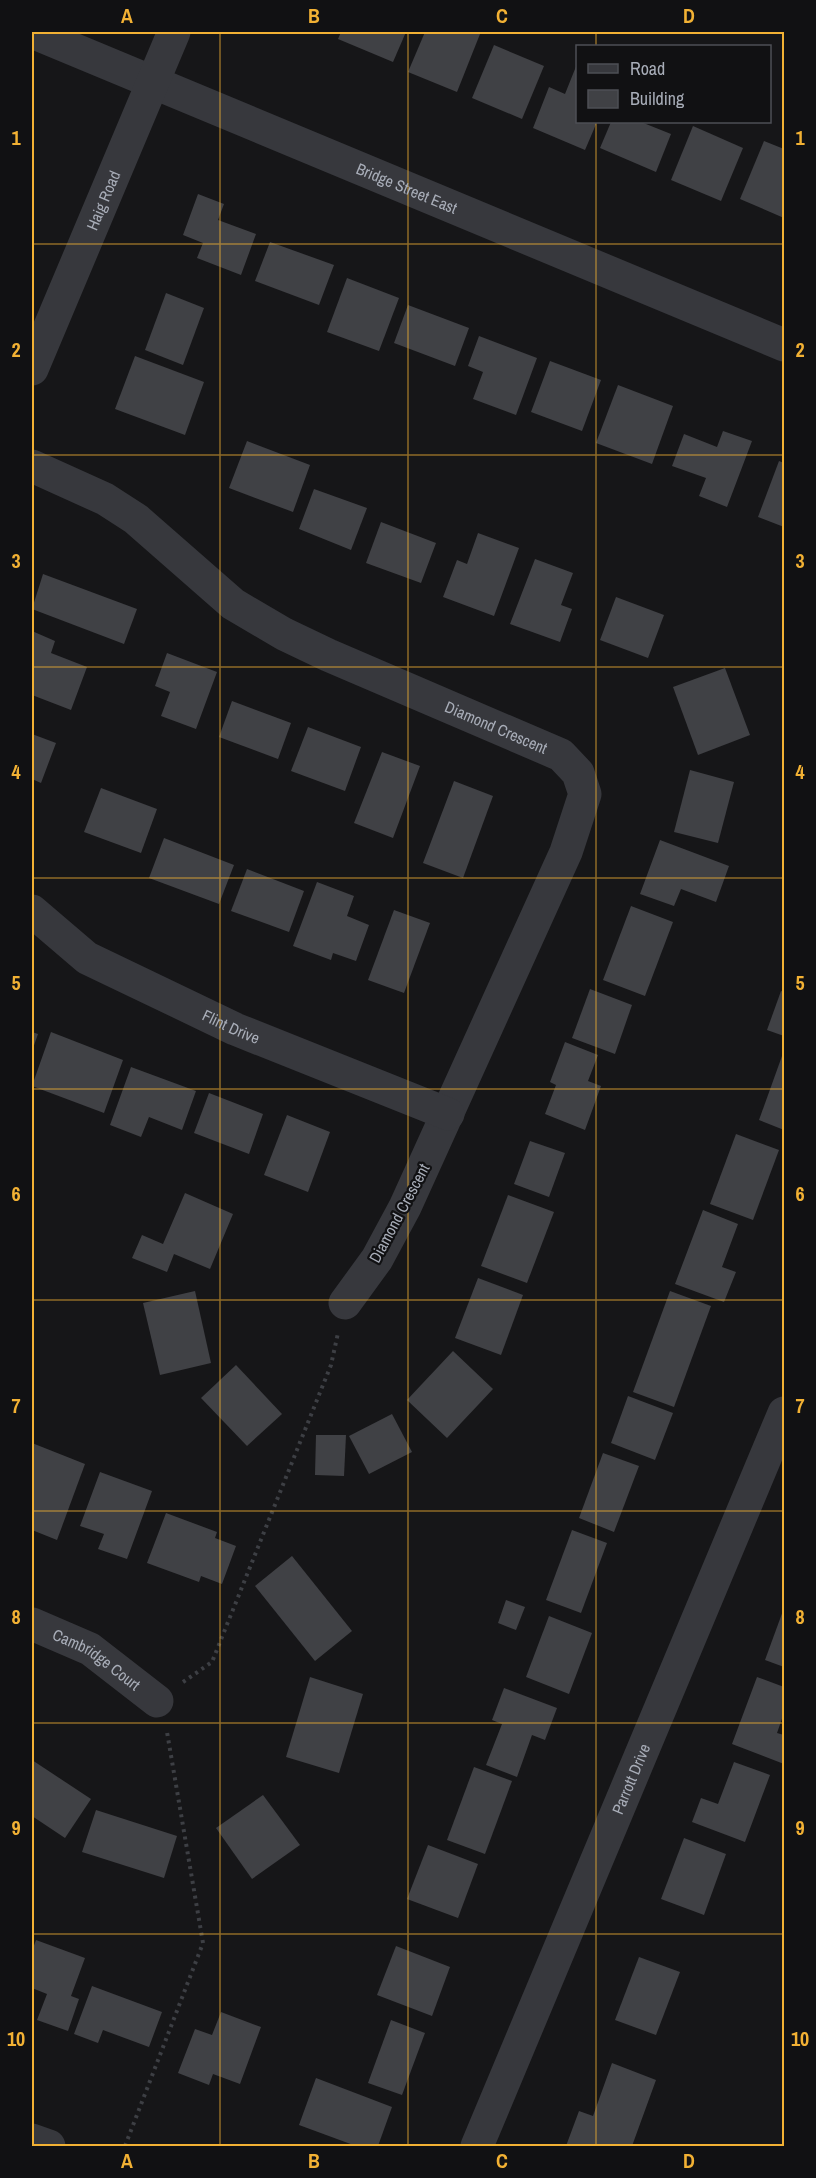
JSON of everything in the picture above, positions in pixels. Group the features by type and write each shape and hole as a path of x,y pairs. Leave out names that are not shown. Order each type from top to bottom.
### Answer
{"street":[{"name":"Bridge Street East","path":"32,32 784,345"},
{"name":"Haig Road","path":"32,369 174,32"},
{"name":"Diamond Crescent","path":"32,466 105,499 136,519 233,604 284,634 328,656 561,755 578,773 585,794 566,852 399,1218 377,1259 345,1303"},
{"name":"Flint Drive","path":"32,911 87,958 235,1029 448,1114"},
{"name":"Parrott Drive","path":"477,2146 784,1413"},
{"name":"Cambridge Court","path":"32,1624 90,1648 157,1701"},
{"path":"32,2140 49,2146"}],"path":[{"path":"125,2146 203,1943 169,1740 157,1701 212,1662 332,1365 345,1303"}],"building":[{"path":"341,32 406,32 393,62 338,39"},
{"path":"425,32 480,34 457,92 408,72"},
{"path":"494,45 544,66 522,119 472,98"},
{"path":"576,66 576,123 597,123 585,150 533,128 549,87 565,94"},
{"path":"611,123 644,123 671,134 656,172 600,148"},
{"path":"693,126 743,148 721,201 671,180"},
{"path":"764,141 784,149 784,218 740,199"},
{"path":"198,194 224,204 218,220 256,234 241,275 197,258 203,243 183,235"},
{"path":"270,242 334,265 319,305 255,281"},
{"path":"347,278 399,298 379,351 327,332"},
{"path":"166,293 204,308 183,365 145,350"},
{"path":"408,305 469,328 455,366 394,343"},
{"path":"479,336 537,358 516,415 473,399 483,372 468,366"},
{"path":"135,356 204,382 185,435 115,409"},
{"path":"550,361 601,380 582,431 531,412"},
{"path":"618,385 673,406 652,464 596,443"},
{"path":"723,431 752,441 727,507 699,496 706,478 672,466 684,434 717,447"},
{"path":"247,441 310,465 293,512 229,488"},
{"path":"779,461 784,463 784,527 758,517"},
{"path":"314,489 367,508 351,550 299,529"},
{"path":"381,522 436,543 421,583 366,563"},
{"path":"478,533 519,548 494,616 443,597 457,560 467,564"},
{"path":"535,559 573,573 561,605 572,609 560,642 510,624"},
{"path":"43,574 137,609 124,644 32,609"},
{"path":"616,597 664,615 648,658 600,640"},
{"path":"32,631 55,641 51,653 87,667 71,710 32,695"},
{"path":"167,653 217,672 196,729 161,716 170,692 155,686"},
{"path":"725,668 750,735 698,755 673,687"},
{"path":"232,701 291,723 278,759 219,737"},
{"path":"308,727 361,747 345,791 291,771"},
{"path":"32,734 56,743 41,783 32,779"},
{"path":"382,752 420,766 393,838 354,823"},
{"path":"690,770 734,782 718,843 674,832"},
{"path":"454,781 493,796 463,878 423,863"},
{"path":"101,788 157,809 141,853 84,832"},
{"path":"164,838 234,865 219,904 149,878"},
{"path":"660,840 729,866 716,902 681,889 674,906 640,894"},
{"path":"247,869 304,891 289,932 231,911"},
{"path":"317,882 354,896 347,916 369,925 356,961 333,953 331,960 293,946"},
{"path":"631,906 673,922 645,996 603,980"},
{"path":"394,910 430,923 404,993 368,980"},
{"path":"590,989 632,1005 615,1054 572,1038"},
{"path":"781,991 784,992 784,1036 767,1030"},
{"path":"32,1032 38,1034 32,1051"},
{"path":"51,1032 123,1060 104,1113 32,1086"},
{"path":"565,1042 598,1055 588,1081 601,1086 585,1130 545,1114 556,1085 550,1082"},
{"path":"782,1056 784,1057 784,1130 759,1120"},
{"path":"131,1067 196,1091 182,1130 149,1117 141,1137 110,1125"},
{"path":"209,1093 263,1114 249,1154 194,1133"},
{"path":"287,1115 330,1132 308,1192 264,1175"},
{"path":"736,1134 779,1150 753,1220 710,1204"},
{"path":"530,1141 565,1153 549,1197 514,1184"},
{"path":"185,1193 233,1214 210,1269 174,1254 167,1272 132,1258 142,1235 163,1244"},
{"path":"508,1195 554,1212 527,1283 481,1266"},
{"path":"703,1210 738,1224 722,1267 736,1272 724,1302 675,1284"},
{"path":"478,1278 523,1295 501,1355 455,1338"},
{"path":"195,1291 211,1363 160,1375 143,1303"},
{"path":"670,1291 711,1306 674,1407 633,1392"},
{"path":"453,1351 493,1389 447,1438 407,1400"},
{"path":"236,1365 282,1414 247,1446 201,1398"},
{"path":"628,1396 673,1413 655,1460 611,1443"},
{"path":"392,1414 412,1452 369,1474 349,1436"},
{"path":"316,1435 346,1435 344,1476 315,1475"},
{"path":"32,1443 85,1464 57,1540 32,1530"},
{"path":"603,1453 639,1466 614,1532 579,1518"},
{"path":"100,1472 152,1491 127,1559 98,1549 104,1534 80,1526"},
{"path":"166,1513 217,1532 215,1538 236,1546 222,1584 201,1576 199,1582 147,1563"},
{"path":"572,1530 607,1543 581,1613 546,1600"},
{"path":"292,1556 352,1631 315,1661 255,1586"},
{"path":"506,1600 525,1607 516,1630 498,1623"},
{"path":"784,1608 784,1667 765,1660"},
{"path":"549,1616 592,1633 569,1694 526,1677"},
{"path":"310,1677 363,1694 339,1773 286,1757"},
{"path":"757,1677 784,1687 784,1713 777,1733 784,1735 784,1764 732,1744"},
{"path":"504,1688 557,1708 545,1740 532,1735 517,1777 486,1765 502,1724 492,1720"},
{"path":"32,1760 91,1799 65,1838 32,1816"},
{"path":"734,1762 770,1775 745,1842 692,1822 701,1798 718,1804"},
{"path":"474,1767 512,1781 485,1854 447,1840"},
{"path":"263,1795 300,1845 252,1879 216,1828"},
{"path":"96,1810 177,1836 164,1878 82,1852"},
{"path":"684,1838 726,1854 704,1915 661,1899"},
{"path":"428,1845 478,1864 458,1918 407,1899"},
{"path":"36,1940 85,1958 71,1996 79,1999 68,2031 37,2020 47,1994 32,1988 32,1951"},
{"path":"396,1946 450,1967 432,2016 377,1995"},
{"path":"639,1957 680,1972 656,2035 615,2020"},
{"path":"92,1986 162,2012 149,2047 103,2030 98,2043 74,2034"},
{"path":"221,2012 261,2027 240,2084 213,2074 209,2085 178,2073 195,2029 212,2035"},
{"path":"391,2020 425,2033 402,2095 368,2083"},
{"path":"612,2063 656,2080 632,2146 566,2146 579,2111 593,2116"},
{"path":"316,2078 392,2107 378,2146 356,2146 299,2125"}]}
